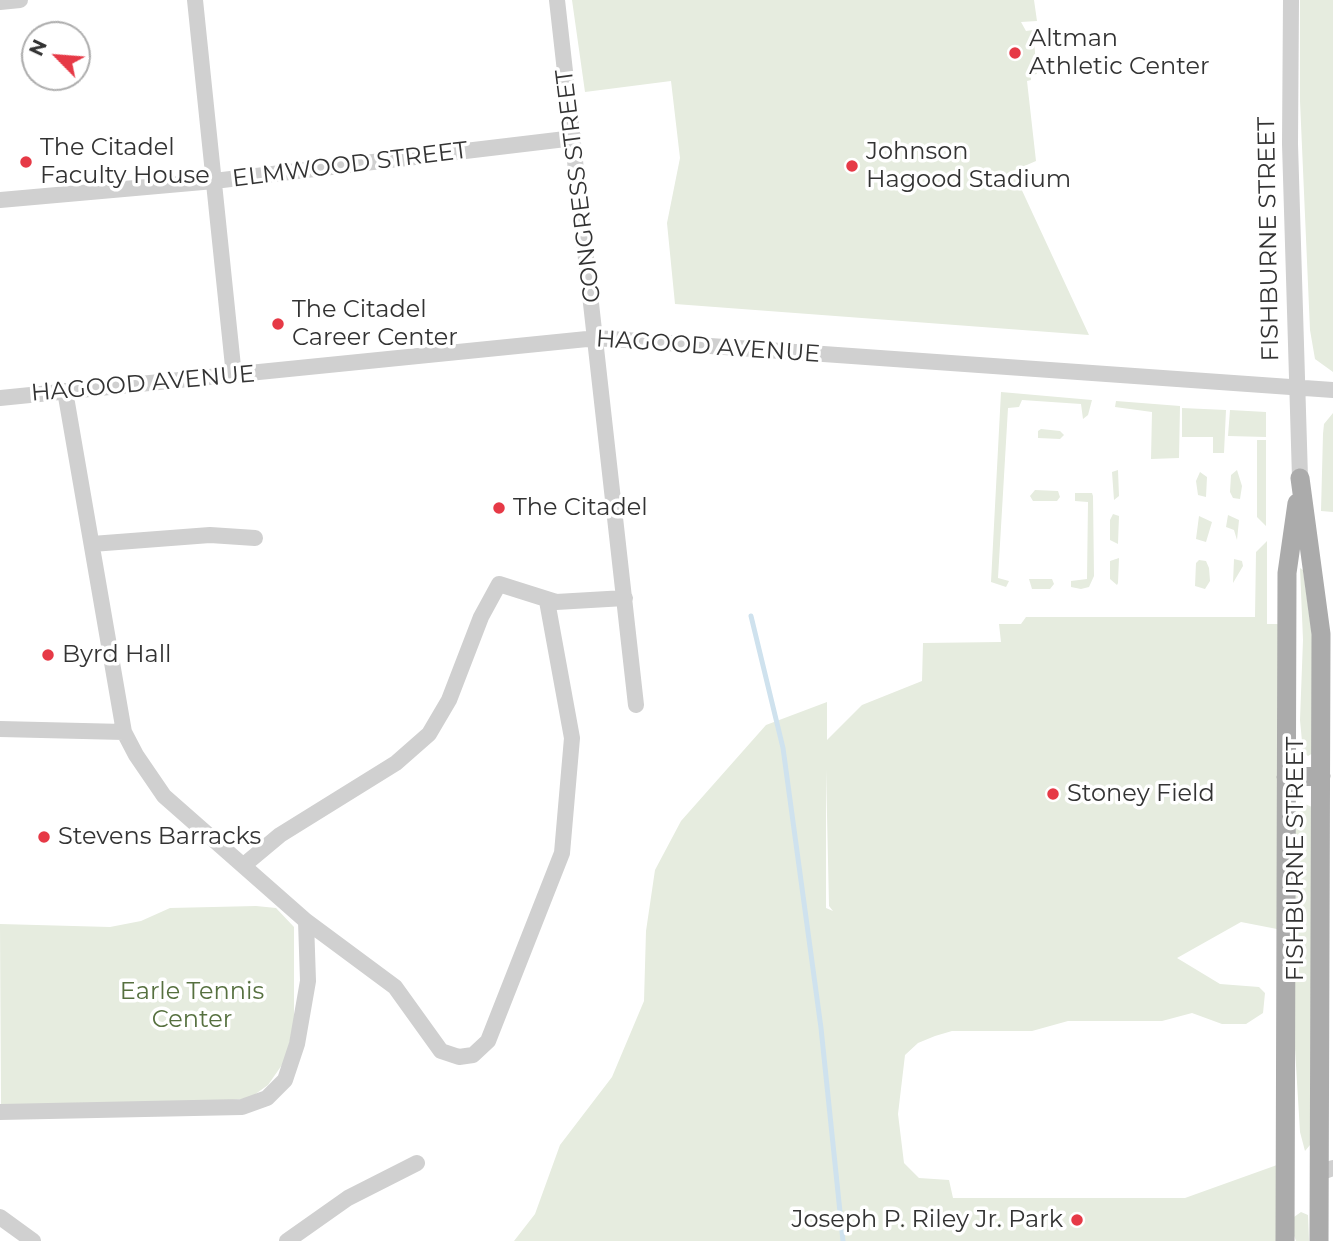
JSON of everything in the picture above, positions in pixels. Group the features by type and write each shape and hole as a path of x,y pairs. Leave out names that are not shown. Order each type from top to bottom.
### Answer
{"main road":[{"name":"FISHBURNE STREET","path":"1300,478 1321,634 1324,1174 1319,1241"},
{"name":"FISHBURNE STREET","path":"1285,1241 1287,573 1300,478"},
{"path":"1286,777 1321,776"},
{"path":"1286,1200 1324,1174"}],"street":[{"path":"0,2 20,0"},
{"path":"195,0 234,376"},
{"name":"CONGRESS STREET","path":"557,0 597,338 636,705"},
{"name":"FISHBURNE STREET","path":"1291,0 1296,387 1300,478"},
{"name":"ELMWOOD STREET","path":"0,200 214,180 574,138"},
{"name":"HAGOOD AVENUE","path":"0,398 597,338 1333,390"},
{"path":"65,391 124,732 164,796 306,921 395,986 441,1051 459,1057 473,1055 488,1041 562,853 572,738 547,601"},
{"path":"92,544 209,535 255,538"},
{"path":"244,864 271,843 396,764 429,734 449,701 481,617 499,584 547,601 571,603 625,598"},
{"path":"0,729 124,732"},
{"path":"0,1112 242,1107 267,1098 285,1080 297,1044 308,981 306,921"},
{"path":"287,1241 348,1198 417,1163"},
{"path":"0,1217 33,1241"}],"green space":[{"name":"Johnson Hagood Stadium","path":"572,0 1034,0 1037,21 1021,22 1026,31 1033,30 1037,74 1031,75 1031,80 1027,81 1036,161 1013,171 1089,335 675,304 667,223 680,158 671,81 585,92"},
{"path":"1300,0 1333,0 1333,372 1315,359 1310,330 1300,101"},
{"path":"1001,392 1092,400 1088,415 1083,419 1081,404 1022,400 1019,407 1008,408 998,578 1009,581 1006,587 991,582"},
{"path":"1116,401 1180,406 1179,458 1151,459 1152,412 1115,407"},
{"path":"1182,408 1226,410 1224,453 1213,453 1213,437 1182,437"},
{"path":"1230,410 1266,412 1266,437 1228,436"},
{"path":"1333,413 1333,512 1321,511 1324,424"},
{"path":"1038,431 1060,431 1064,435 1060,439 1038,438"},
{"path":"1257,440 1266,440 1266,526 1257,517"},
{"path":"1118,470 1119,496 1114,500 1112,472"},
{"path":"1237,470 1242,486 1240,499 1233,498 1230,492 1231,475"},
{"path":"1200,472 1207,477 1206,497 1198,495 1196,481"},
{"path":"1035,490 1058,491 1060,497 1057,501 1033,501 1030,496"},
{"path":"1075,493 1092,493 1093,496 1094,576 1089,587 1081,589 1071,587 1071,581 1087,579 1088,502 1075,501"},
{"path":"1113,514 1119,516 1118,544 1110,540 1110,520"},
{"path":"1228,515 1239,520 1237,540 1234,530 1226,527"},
{"path":"1199,516 1212,522 1206,542 1196,539"},
{"path":"1267,541 1267,624 1278,624 1277,929 1241,922 1177,958 1220,984 1259,987 1265,993 1263,1013 1246,1024 1222,1024 1192,1013 1162,1021 1068,1021 1032,1031 952,1031 918,1043 905,1055 898,1114 904,1163 919,1178 949,1180 953,1198 1185,1198 1277,1165 1277,1241 514,1241 535,1214 560,1145 612,1077 644,1001 646,931 655,870 681,821 766,725 827,702 827,740 862,705 922,681 923,643 1001,642 999,624 1021,624 1026,617 1255,617 1256,552","holes":["826,769 829,906 833,911 826,908"]},
{"path":"1119,558 1117,585 1110,579 1110,561"},
{"path":"1234,559 1242,561 1243,566 1233,583"},
{"path":"1199,560 1206,561 1209,568 1210,581 1205,589 1195,586 1196,563"},
{"path":"1300,568 1303,570 1312,635 1313,753 1308,756 1303,752 1300,720 1303,640"},
{"path":"1029,579 1052,579 1054,584 1050,589 1032,589"},
{"path":"1300,802 1312,807 1310,1145 1305,1151 1300,1132 1294,1032 1292,809"},
{"name":"Earle Tennis Center","path":"170,908 276,908 294,927 294,1026 284,1062 268,1085 250,1098 187,1105 1,1107 0,924 110,927 141,921"},
{"path":"1301,1212 1308,1215 1309,1241 1296,1241 1293,1233 1294,1217"}],"waterway":[{"path":"751,616 783,748 821,1028 843,1241"}],"place":[{"name":"Altman Athletic Center","path":"1015,53"},
{"name":"The Citadel Faculty House","path":"26,162"},
{"name":"Johnson Hagood Stadium","path":"852,166"},
{"name":"The Citadel Career Center","path":"278,324"},
{"name":"The Citadel","path":"499,508"},
{"name":"Byrd Hall","path":"48,655"},
{"name":"Stoney Field","path":"1053,794"},
{"name":"Stevens Barracks","path":"44,837"},
{"name":"Joseph P. Riley Jr. Park","path":"1077,1220"}]}
